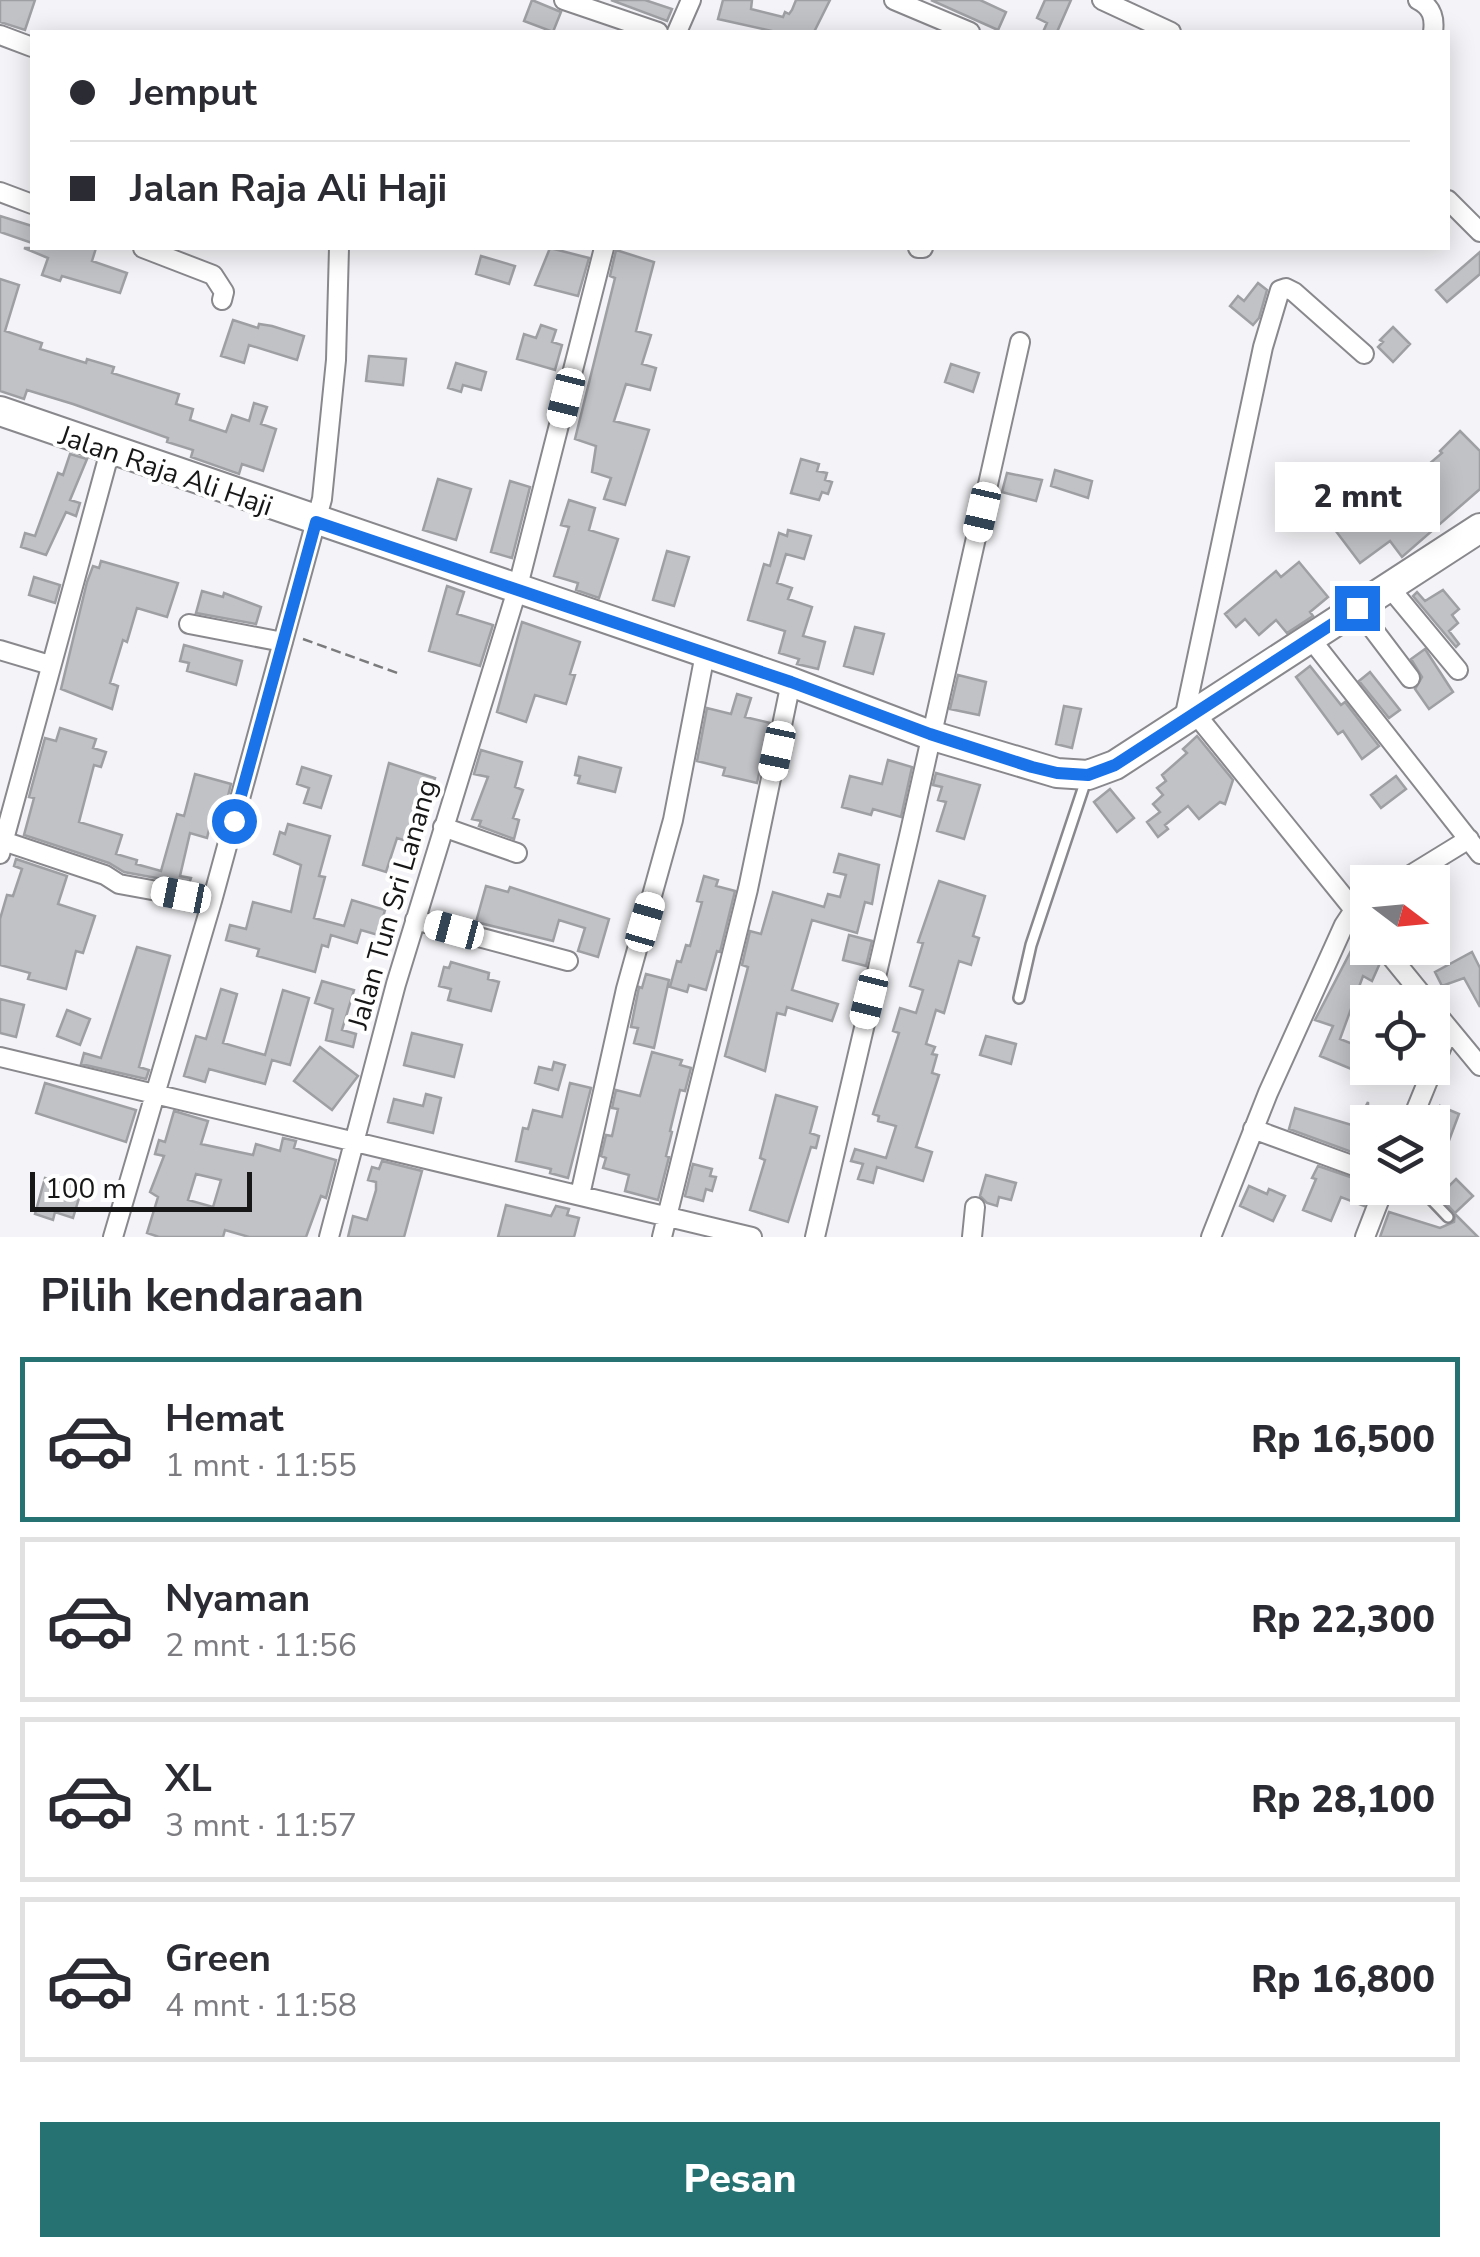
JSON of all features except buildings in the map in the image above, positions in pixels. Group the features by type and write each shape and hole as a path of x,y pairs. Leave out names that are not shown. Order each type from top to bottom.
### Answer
{"main road":[{"name":"Jalan Raja Ali Haji","path":"0,412 791,682 930,734 1057,773 1088,775"},
{"path":"1088,775 1115,765 1480,528"}],"street":[{"path":"564,0 652,30"},
{"path":"677,30 691,0"},
{"path":"894,0 965,30"},
{"path":"1102,0 1167,30"},
{"path":"1418,0 1434,18 1433,30"},
{"path":"0,36 30,46"},
{"path":"0,192 30,203"},
{"path":"1450,202 1480,232"},
{"path":"149,250 212,276 224,292 222,300"},
{"path":"113,1237 285,638 327,525 322,499 336,360 339,250"},
{"name":"Jalan Tun Sri Lanang","path":"329,1237 415,920 516,590 603,250"},
{"path":"1350,894 1189,716 1263,347 1280,290 1294,292 1364,354"},
{"path":"815,1237 1020,342"},
{"path":"110,452 2,847 105,876 119,884 212,901"},
{"path":"1390,588 1458,670"},
{"path":"1357,608 1410,678"},
{"path":"189,624 285,638"},
{"path":"1310,638 1474,847 1435,865"},
{"path":"0,650 50,666"},
{"path":"580,1196 626,989 673,820 705,654"},
{"path":"662,1237 748,889 791,682"},
{"path":"443,828 517,853"},
{"path":"415,920 568,961"},
{"path":"1211,1237 1253,1129 1336,942 1350,922"},
{"path":"1398,965 1414,985"},
{"path":"1450,1031 1480,1066"},
{"path":"0,1057 752,1237"},
{"path":"1253,1129 1350,1164"},
{"path":"1365,1237 1377,1205"},
{"path":"972,1237 975,1208"}],"lane":[{"path":"1020,998 1030,945 1088,775"},
{"path":"1437,1205 1448,1216"}],"path":[{"path":"285,638 400,674"}],"route":[{"path":"234,821 316,522 791,682 930,734 1057,773 1088,775 1115,765 1357,608"}]}
